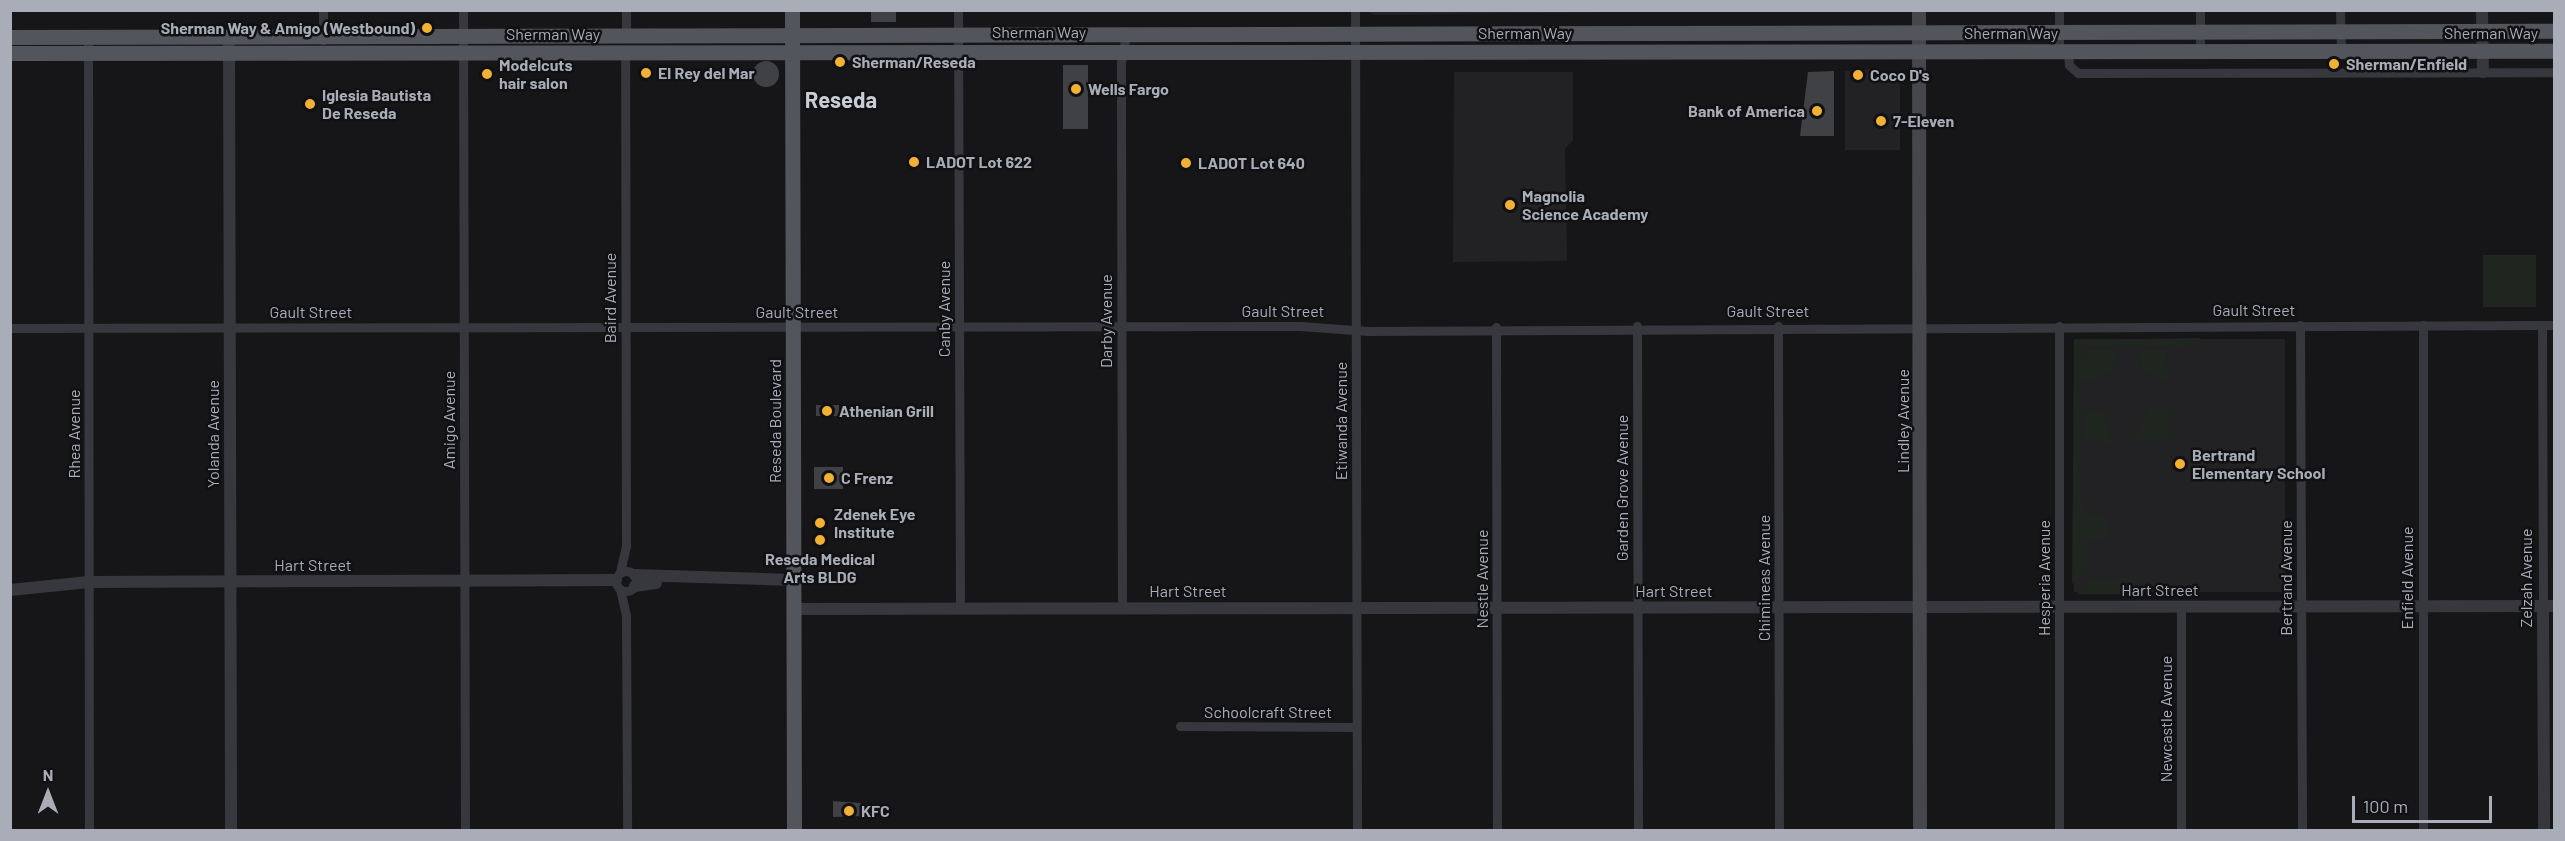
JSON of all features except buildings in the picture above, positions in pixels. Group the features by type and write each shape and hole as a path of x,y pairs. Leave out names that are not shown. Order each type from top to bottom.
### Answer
{"main road":[{"name":"Reseda Boulevard","path":"792,10 794,831"},
{"name":"Lindley Avenue","path":"1919,10 1920,831"},
{"name":"Sherman Way","path":"1355,43 1919,33 2554,31"},
{"name":"Sherman Way","path":"10,37 88,37 229,44 1355,43 2064,52 2554,51"},
{"name":"Sherman Way","path":"10,53 88,53 229,44"}],"street":[{"path":"322,44 324,10"},
{"name":"Amigo Avenue","path":"463,10 465,831"},
{"name":"Baird Avenue","path":"626,10 626,545 633,581 626,615"},
{"name":"Canby Avenue","path":"958,10 960,608"},
{"name":"Etiwanda Avenue","path":"1355,10 1357,831"},
{"path":"2059,10 2059,33 2064,52"},
{"path":"2200,10 2200,52"},
{"path":"2340,10 2341,52"},
{"path":"2482,10 2483,72"},
{"name":"Rhea Avenue","path":"88,37 89,831"},
{"name":"Darby Avenue","path":"1122,608 1121,326 1124,43"},
{"name":"Yolanda Avenue","path":"229,44 231,831"},
{"name":"Sherman Way","path":"2064,52 2068,65 2078,73 2554,72"},
{"name":"Bertrand Avenue","path":"2300,325 2302,831"},
{"name":"Enfield Avenue","path":"2423,325 2423,831"},
{"name":"Zelzah Avenue","path":"2542,325 2549,606 2544,831"},
{"name":"Gault Street","path":"10,328 2554,325"},
{"name":"Garden Grove Avenue","path":"1636,326 1638,831"},
{"name":"Chimineas Avenue","path":"1778,326 1779,831"},
{"name":"Hesperia Avenue","path":"2059,326 2059,831"},
{"name":"Nestle Avenue","path":"1496,327 1497,831"},
{"name":"Baird Avenue","path":"626,545 619,580 626,615 627,831"},
{"path":"619,580 793,580"},
{"path":"619,580 633,581"},
{"name":"Hart Street","path":"10,590 89,582 619,580"},
{"name":"Hart Street","path":"793,609 2549,606"},
{"name":"Newcastle Avenue","path":"2181,607 2181,831"},
{"name":"Schoolcraft Street","path":"1180,726 1356,727"}],"shaded area":[{"path":"1368,10 1777,10 1374,15 1368,11"},
{"path":"1872,69 1900,76 1900,150 1845,150 1845,71"},
{"name":"Magnolia Science Academy","path":"1454,72 1573,72 1573,140 1565,149 1567,261 1453,262"},
{"path":"2483,255 2536,255 2536,307 2483,307"},
{"path":"2200,338 2200,346 2079,347 2079,495 2088,515 2107,515 2107,538 2087,538 2087,571 2072,584 2074,340"},
{"name":"Bertrand Elementary School","path":"2074,339 2285,339 2285,592 2074,592"},
{"path":"2086,349 2115,349 2115,365 2104,378 2081,381 2081,355"},
{"path":"2140,349 2166,349 2168,381 2142,372"},
{"path":"2082,408 2103,413 2114,444 2082,440"},
{"path":"2168,408 2168,440 2136,443 2136,431 2149,409"},
{"path":"2093,578 2136,578 2137,594 2077,594"}],"place":[{"name":"Sherman Way & Amigo (Westbound)","path":"427,28"},
{"name":"Sherman/Reseda","path":"840,62"},
{"name":"Sherman/Enfield","path":"2334,64"},
{"name":"El Rey del Mar","path":"646,73"},
{"name":"Modelcuts hair salon","path":"487,74"},
{"name":"Coco D's","path":"1858,75"},
{"name":"Wells Fargo","path":"1076,89"},
{"name":"Iglesia Bautista De Reseda","path":"310,104"},
{"name":"Bank of America","path":"1817,111"},
{"name":"7-Eleven","path":"1881,121"},
{"name":"LADOT Lot 622","path":"914,162"},
{"name":"LADOT Lot 640","path":"1186,163"},
{"name":"Magnolia Science Academy","path":"1510,205"},
{"name":"Athenian Grill","path":"827,411"},
{"name":"Bertrand Elementary School","path":"2180,464"},
{"name":"C Frenz","path":"829,478"},
{"name":"Zdenek Eye Institute","path":"820,523"},
{"name":"Reseda Medical Arts BLDG","path":"820,540"},
{"name":"KFC","path":"849,811"}],"district":[{"name":"Reseda","path":"841,100"}]}
